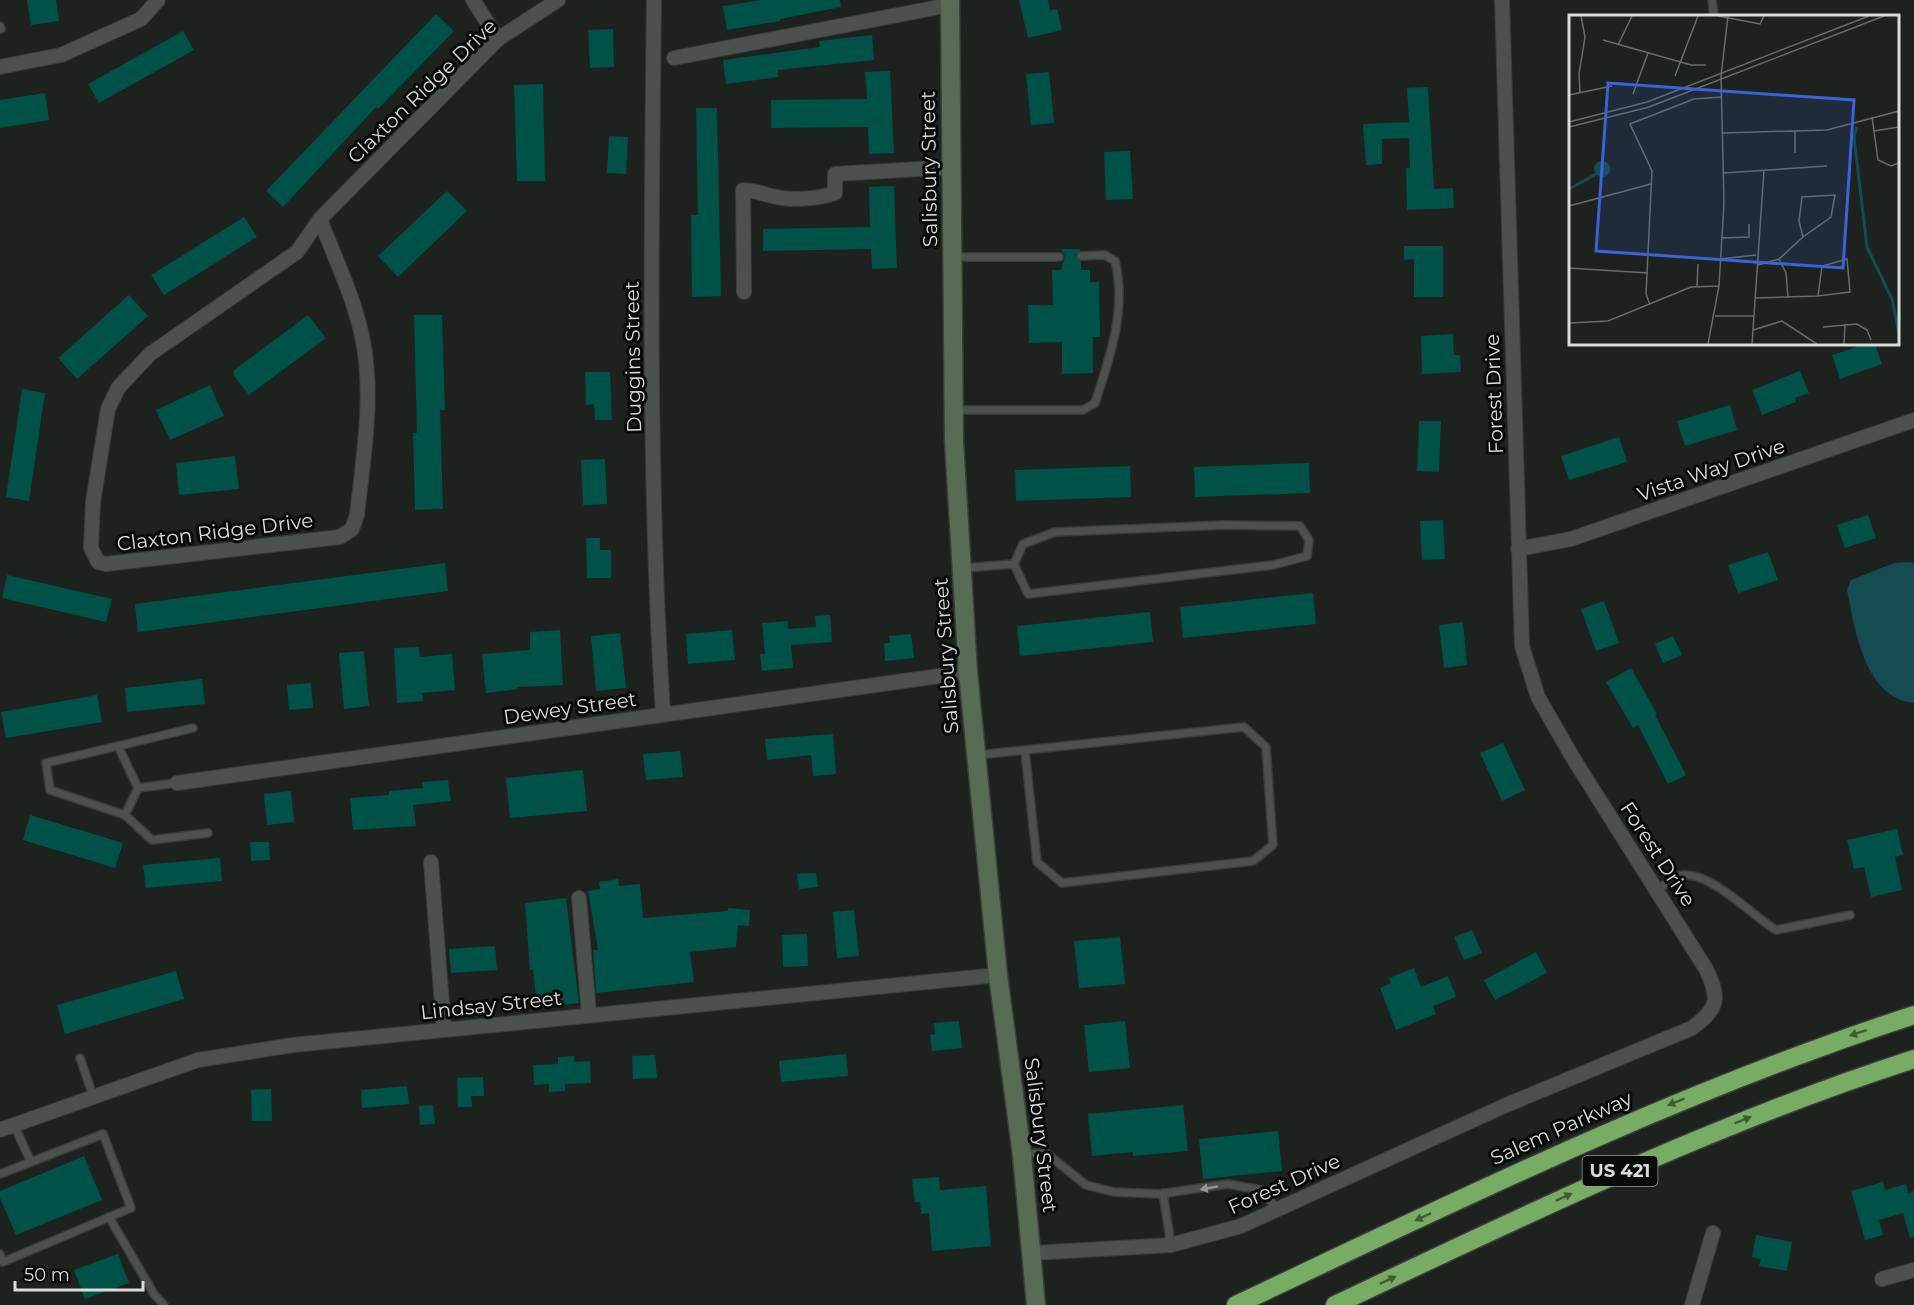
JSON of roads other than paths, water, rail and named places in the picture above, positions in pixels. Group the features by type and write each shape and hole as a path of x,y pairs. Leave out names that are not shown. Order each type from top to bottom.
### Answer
{"highway":[{"name":"Salem Parkway","path":"1236,1305 1576,1145 1672,1103 1772,1063 1914,1015"},
{"name":"US 421","path":"1335,1305 1603,1179 1688,1142 1776,1107 1914,1059"}],"main road":[{"name":"Salisbury Street","path":"950,3 954,410 968,672 998,975 1033,1253 1036,1305"}],"street":[{"path":"0,67 61,55 141,19 158,0"},
{"path":"473,0 498,39"},
{"name":"Claxton Ridge Drive","path":"320,219 356,313 363,343 366,381 365,421 357,515 352,529 340,537 191,556 106,564 99,562 91,548 93,502 108,409 118,388 150,354 297,252 320,219 498,39 558,0"},
{"name":"Duggins Street","path":"654,0 651,306 657,617 663,714"},
{"name":"Forest Drive","path":"1033,1253 1171,1245 1224,1232 1278,1210 1504,1106 1692,1028 1704,1019 1714,1006 1716,990 1658,890 1573,758 1538,697 1527,668 1522,646 1502,0"},
{"path":"675,58 950,3"},
{"path":"744,292 743,190 756,190 774,197 823,197 835,193 835,174 952,167"},
{"name":"Vista Way Drive","path":"1518,549 1571,539 1914,420"},
{"name":"Dewey Street","path":"177,783 968,672"},
{"path":"431,862 444,1030"},
{"path":"579,898 589,1014"},
{"name":"Lindsay Street","path":"0,1130 198,1060 293,1045 998,975"},
{"path":"1692,1305 1713,1233"},
{"path":"1882,1279 1914,1270"}],"lane":[{"path":"1713,0 1714,15"},
{"path":"954,410 1083,410 1095,403 1112,352 1119,311 1119,275 1115,261 1105,255 1081,256"},
{"path":"953,257 1059,257"},
{"path":"1226,525 1300,526 1310,540 1307,556 1273,565 1028,594 1014,564 1023,544 1055,532 1226,525"},
{"path":"962,569 1014,564"},
{"path":"976,755 1244,727 1266,747 1273,845 1253,861 1062,883 1037,862 1025,751"},
{"path":"193,728 46,763 50,789 125,815 152,840 208,833"},
{"path":"118,746 138,788"},
{"path":"138,788 177,783"},
{"path":"125,815 138,788"},
{"path":"1658,890 1675,877 1692,876 1728,893 1776,930 1850,915"},
{"path":"80,1059 93,1096"},
{"path":"14,1125 31,1162"},
{"path":"0,1174 103,1134 131,1208 3,1262 0,1254"},
{"path":"1022,1155 1046,1154 1086,1185 1114,1192 1163,1193 1228,1185 1261,1190 1278,1210"},
{"path":"1163,1193 1171,1245"},
{"path":"110,1217 143,1277 164,1305"}],"water":[{"path":"1894,563 1914,563 1914,703 1897,698 1884,689 1873,675 1859,642 1847,590 1851,580"}]}
